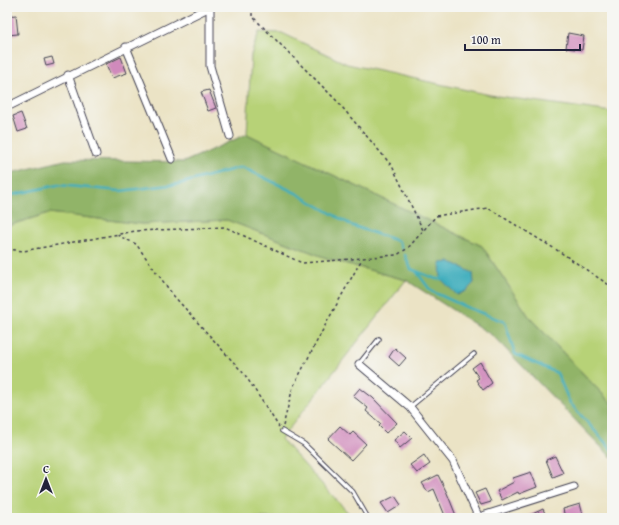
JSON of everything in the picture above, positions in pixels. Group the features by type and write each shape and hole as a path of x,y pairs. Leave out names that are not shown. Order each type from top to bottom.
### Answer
{"street":[{"path":"7,107 68,75 210,7 210,66 230,136"},
{"path":"126,47 172,159"},
{"path":"68,75 96,154"},
{"path":"359,364 410,407 453,461 479,517 574,487"}],"lane":[{"path":"359,364 379,339"},
{"path":"410,407 474,354"},
{"path":"282,431 304,444 353,492 368,518"}],"path":[{"path":"252,7 252,16 336,100 392,166 423,230"},
{"path":"7,249 23,251 136,231 225,227 302,263 362,259 397,255 408,248 436,216 488,208 560,252 612,287"},
{"path":"117,235 136,244 173,295 245,375 282,431"},
{"path":"282,431 293,387 362,259"}],"green space":[{"path":"259,32 282,33 347,64 490,95 612,112 612,404 530,318 482,246 247,134 251,55"},
{"path":"247,134 482,246 530,318 612,404 612,458 493,336 406,280 329,259 227,220 142,224 49,213 7,226 7,174 65,160 184,162"},
{"path":"49,213 142,224 227,220 329,259 406,280 281,439 353,518 7,518 7,226"}],"water":[{"path":"451,262 473,273 474,283 466,291 457,295 441,279 440,263"}],"building":[{"path":"16,15 18,34 7,35 7,16"},
{"path":"568,33 584,36 582,50 566,48"},
{"path":"52,57 54,64 46,66 44,59"},
{"path":"121,57 127,73 112,78 106,64"},
{"path":"209,90 216,108 208,111 201,92"},
{"path":"21,113 27,129 18,132 13,116"},
{"path":"395,348 406,358 399,366 389,357"},
{"path":"480,362 492,383 483,390 476,380 479,378 472,368"},
{"path":"360,388 373,398 397,423 386,433 379,426 381,424 366,411 368,408 353,396"},
{"path":"340,426 350,435 353,432 366,444 351,460 328,439"},
{"path":"405,431 412,438 400,448 394,440"},
{"path":"424,455 430,464 417,473 410,465"},
{"path":"555,456 563,473 553,477 546,460"},
{"path":"531,472 537,487 519,494 518,492 502,500 497,491 514,482 513,478"},
{"path":"438,475 457,518 446,518 434,489 428,492 422,483"},
{"path":"485,489 491,502 481,505 475,493"},
{"path":"395,496 401,505 388,513 381,503"},
{"path":"580,504 584,518 565,518 563,509"},
{"path":"543,509 547,518 524,518"}],"waterway":[{"path":"7,196 58,185 120,191 179,184 242,167 296,193 353,226 398,241 402,249"},
{"path":"405,255 411,269 436,279 441,279"},
{"path":"416,271 431,291 466,307 505,322 515,354 557,373 570,403 612,450"}]}
